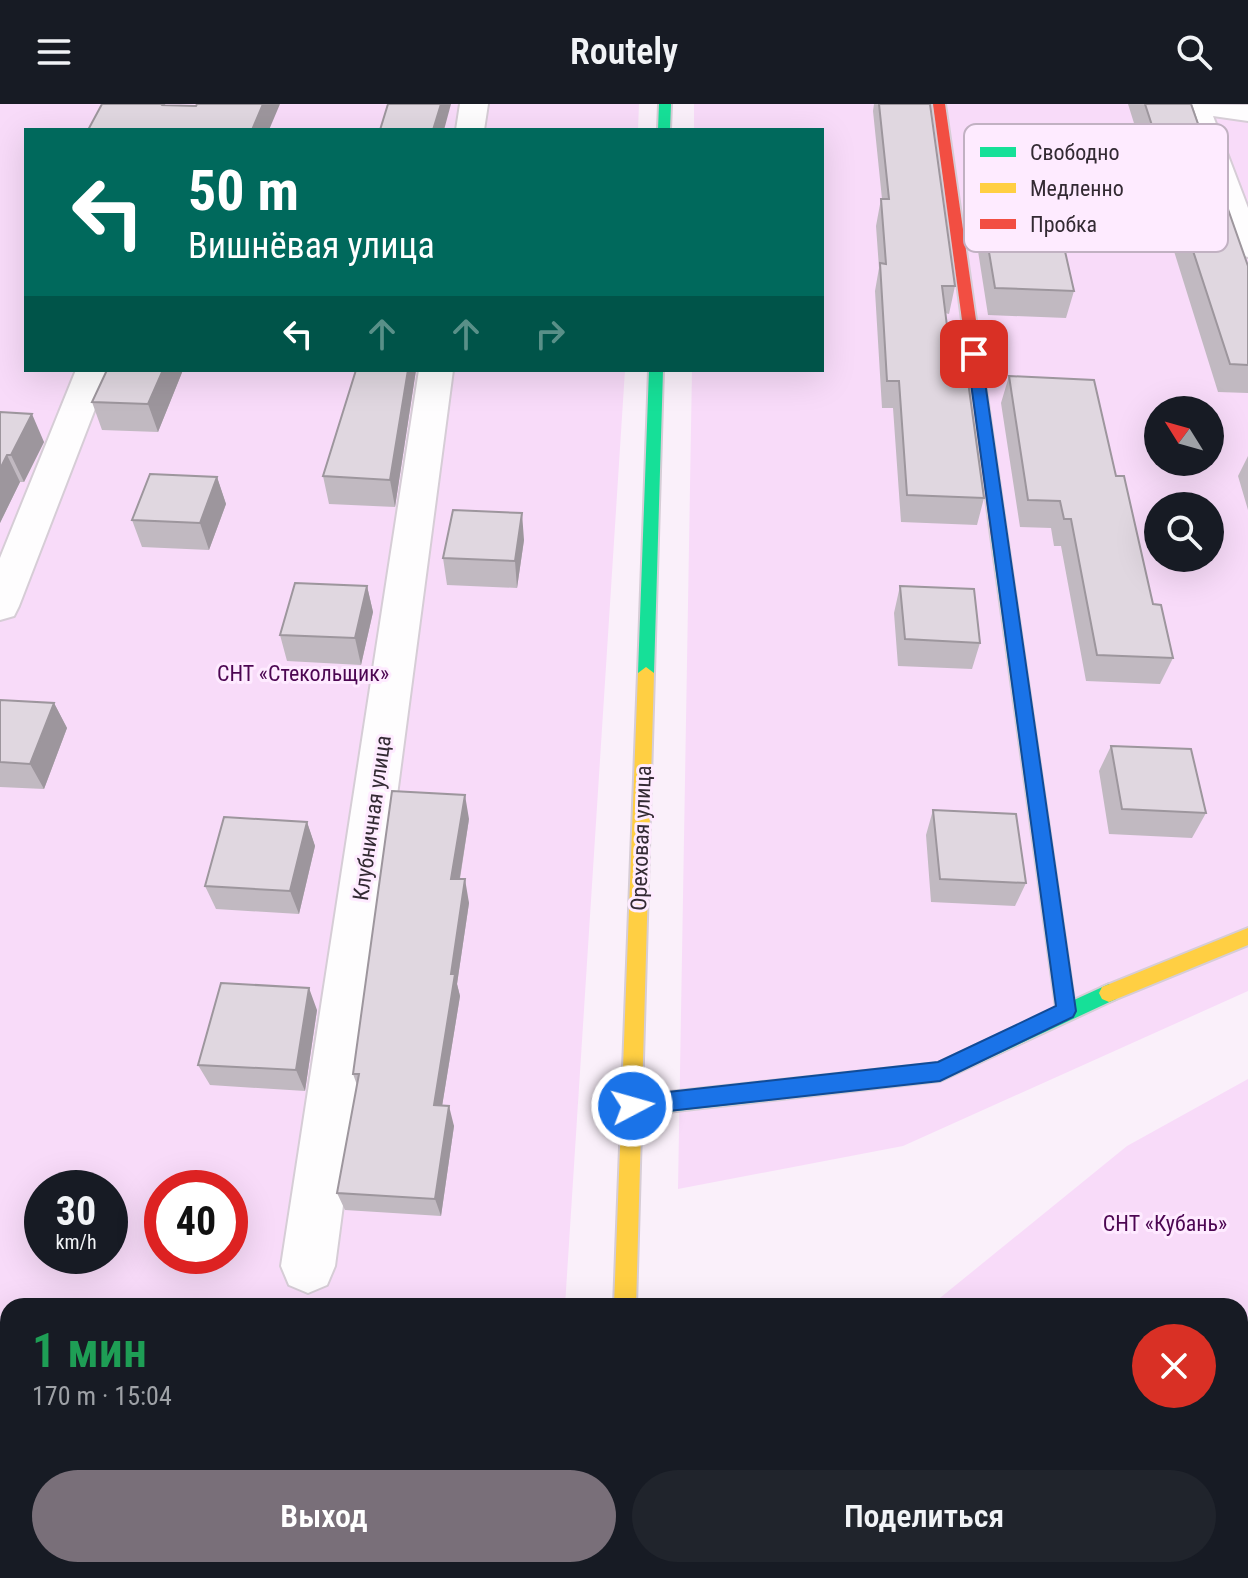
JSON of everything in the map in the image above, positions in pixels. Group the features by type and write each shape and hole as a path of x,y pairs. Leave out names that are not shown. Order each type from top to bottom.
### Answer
{"street":[{"path":"470,128 474,104"},
{"path":"664,128 665,104"},
{"path":"939,104 1066,1011"},
{"path":"1198,124 1190,105 1248,113"},
{"path":"1228,199 1248,248"},
{"path":"0,606 92,372"},
{"name":"Клубничная улица","path":"308,1266 436,372"},
{"name":"Ореховая улица","path":"625,1298 656,372"},
{"path":"632,1106 940,1072 1066,1011 1248,936"}],"green space":[{"name":"СНТ «Стекольщик»","path":"0,104 639,104 638,128 24,128 24,372 625,372 566,1298 0,1298"},
{"path":"694,104 1248,104 1248,991 903,1146 678,1189 692,372 824,372 824,128 694,128"},
{"name":"СНТ «Кубань»","path":"1248,1079 1248,1298 940,1298 1127,1146"}],"building":[{"path":"102,104 263,104 253,128 89,128"},
{"path":"388,104 441,104 434,128 381,128"},
{"path":"879,104 930,104 955,286 942,286 953,374 967,374 984,498 907,495 899,381 887,381 880,263 886,264 881,199 889,199"},
{"path":"1145,104 1191,104 1198,124 1152,124"},
{"path":"1228,209 1248,266 1248,365 1230,364 1193,252 1228,252"},
{"path":"989,252 1065,252 1074,291 995,288"},
{"path":"106,372 162,372 148,404 92,402"},
{"path":"355,372 408,372 390,480 323,476"},
{"path":"1009,376 1094,380 1116,476 1124,476 1144,572 1153,604 1161,605 1173,658 1097,655 1071,519 1064,519 1060,501 1028,500"},
{"path":"0,412 32,414 11,455 7,455 0,469"},
{"path":"150,474 217,477 200,523 132,520"},
{"path":"453,510 522,513 515,561 443,558"},
{"path":"295,583 367,586 355,638 280,635"},
{"path":"900,586 974,589 980,643 905,639"},
{"path":"0,700 54,703 30,764 0,762"},
{"path":"1111,746 1191,749 1206,813 1122,809"},
{"path":"392,791 465,795 451,879 465,879 451,974 455,974 434,1105 449,1106 435,1199 337,1193 359,1074 353,1074"},
{"path":"933,810 1016,814 1026,883 940,879"},
{"path":"224,817 307,822 290,891 205,886"},
{"path":"221,983 309,988 296,1070 198,1065"}],"traffic: fast":[{"path":"664,128 665,104"},
{"path":"646,673 656,372"},
{"path":"999,536 1066,1011"},
{"path":"632,1106 940,1072 1109,993"}],"traffic: slow":[{"path":"625,1298 646,673"},
{"path":"1109,993 1248,936"}],"traffic: jam":[{"path":"939,104 999,536"}],"route":[{"path":"632,1106 940,1072 1066,1011 974,354"}]}
